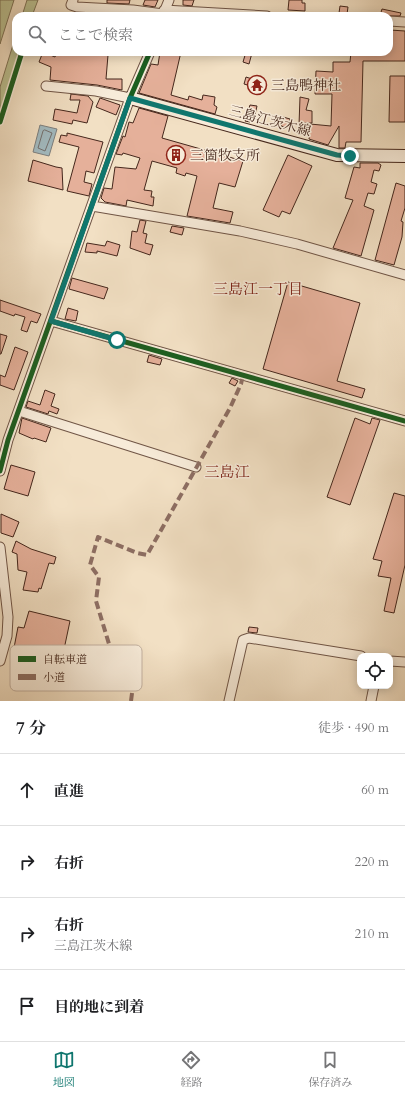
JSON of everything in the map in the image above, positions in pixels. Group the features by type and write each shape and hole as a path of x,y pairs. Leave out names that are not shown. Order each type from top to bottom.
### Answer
{"main road":[{"name":"三島江茨木線","path":"130,98 337,155 405,156"}],"street":[{"path":"73,0 71,5 77,7 153,12"},
{"path":"133,10 134,0"},
{"path":"163,12 169,0"},
{"path":"393,22 405,22"},
{"path":"0,471 8,440 130,98 148,56"},
{"path":"46,86 96,91 130,98"},
{"path":"92,206 248,233 297,244 405,275"},
{"path":"51,321 405,421"},
{"path":"19,411 196,466"},
{"path":"0,547 8,616 7,636 0,661"},
{"path":"229,701 243,640 248,638 357,656"},
{"path":"393,660 405,662"},
{"path":"371,701 373,689"}],"green space":[{"path":"0,0 14,0 0,44"},
{"path":"27,0 38,0 34,12 23,12"},
{"path":"12,48 12,56 20,56 0,116 0,87"}],"water":[{"path":"40,125 57,129 49,156 33,152"}],"building":[{"path":"107,0 130,0 129,4 107,3"},
{"path":"145,0 158,0 155,7 143,5"},
{"path":"183,0 194,0 192,6 183,5"},
{"path":"289,0 302,0 302,3 305,3 305,11 288,10"},
{"path":"340,6 348,7 347,12 339,12"},
{"path":"382,9 401,13 400,16 393,16 393,12 381,12"},
{"path":"393,30 405,31 405,61 363,61 361,142 346,142 345,148 339,148 339,126 328,145 309,139 310,124 331,126 332,94 315,94 316,71 333,72 333,62 350,62 351,56 393,56"},
{"path":"41,56 108,56 106,79 122,79 122,90 97,85 50,80 51,67 39,62"},
{"path":"159,56 180,56 171,95 188,100 189,96 202,100 203,95 215,97 214,105 217,107 215,114 139,93 151,64 158,65"},
{"path":"245,56 251,56 249,64 243,62"},
{"path":"390,76 405,76 405,122 389,122"},
{"path":"246,77 252,79 251,86 244,84"},
{"path":"71,94 88,96 93,102 87,123 73,120 72,124 53,120 55,109 77,113 80,100 70,100"},
{"path":"300,97 309,99 306,110 312,111 312,123 302,123 299,125"},
{"path":"100,98 120,105 116,115 96,107"},
{"path":"250,105 257,106 254,119 252,118 250,122 245,121"},
{"path":"139,108 168,116 162,138 243,161 235,187 219,183 213,208 233,212 230,223 187,216 197,176 186,173 185,176 176,173 177,168 152,161 144,190 152,191 151,197 154,197 153,206 127,200 126,206 105,202 101,198 104,188 112,189 115,167 136,169 140,158 123,153 122,155 116,154 123,136 125,137 129,122 133,123"},
{"path":"283,117 290,119 288,128 281,126"},
{"path":"67,133 103,142 94,173 86,171 84,182 92,184 89,196 67,191 79,147 59,142 61,135 67,136"},
{"path":"288,155 312,166 290,214 282,211 279,217 263,210"},
{"path":"33,160 62,168 63,190 28,181"},
{"path":"360,163 378,163 381,165 379,171 374,170 371,182 377,184 374,194 368,193 364,206 374,210 361,256 333,248 353,200 345,198 354,167 360,168"},
{"path":"396,183 405,186 405,208 401,221 403,222 402,237 394,265 375,260"},
{"path":"140,220 146,221 143,233 147,234 145,243 153,245 150,255 130,248 132,231 137,232"},
{"path":"172,226 184,228 182,235 170,232"},
{"path":"107,241 120,245 117,256 97,251 97,253 85,252 87,243 105,246"},
{"path":"72,278 108,288 104,299 69,289"},
{"path":"288,282 360,303 337,381 365,389 362,398 263,369"},
{"path":"0,300 41,314 37,323 31,321 27,332 21,330 25,317 15,314 14,316 0,311"},
{"path":"68,308 78,311 76,321 65,319"},
{"path":"0,334 7,336 1,354 0,354"},
{"path":"15,347 28,352 14,390 0,385 0,375 5,377"},
{"path":"149,355 162,359 160,365 147,362"},
{"path":"232,378 238,381 235,386 229,383"},
{"path":"45,390 55,394 51,406 59,409 57,414 49,411 48,414 26,407 28,401 40,405"},
{"path":"22,418 51,428 46,442 33,439 19,433"},
{"path":"355,418 370,424 372,418 380,420 350,505 327,497"},
{"path":"11,465 35,472 28,496 4,489"},
{"path":"394,493 405,496 405,565 394,613 384,611 391,578 378,576 382,561 373,559"},
{"path":"1,514 19,522 13,537 1,533"},
{"path":"16,541 31,549 56,557 54,564 49,563 41,589 39,588 38,592 23,590 27,572 18,570 17,554 12,552"},
{"path":"29,611 70,621 65,645 15,645 18,627 24,628"},
{"path":"249,627 258,628 257,633 248,632"}],"marked path":[{"path":"109,645 96,601 99,577 90,565 98,537 137,553 147,555 230,408 241,384 243,375"},
{"path":"131,701 132,691"}],"cycle path":[{"path":"0,122 21,56"},
{"path":"0,471 8,440 130,98 148,56"},
{"path":"51,321 405,421"}],"place":[{"name":"三島鴨神社","path":"257,85"},
{"name":"三箇牧支所","path":"176,155"}],"district":[{"name":"三島江一丁目","path":"258,289"},
{"name":"三島江","path":"227,472"}],"route":[{"path":"117,340 51,321 130,98 337,155 350,156"}]}
